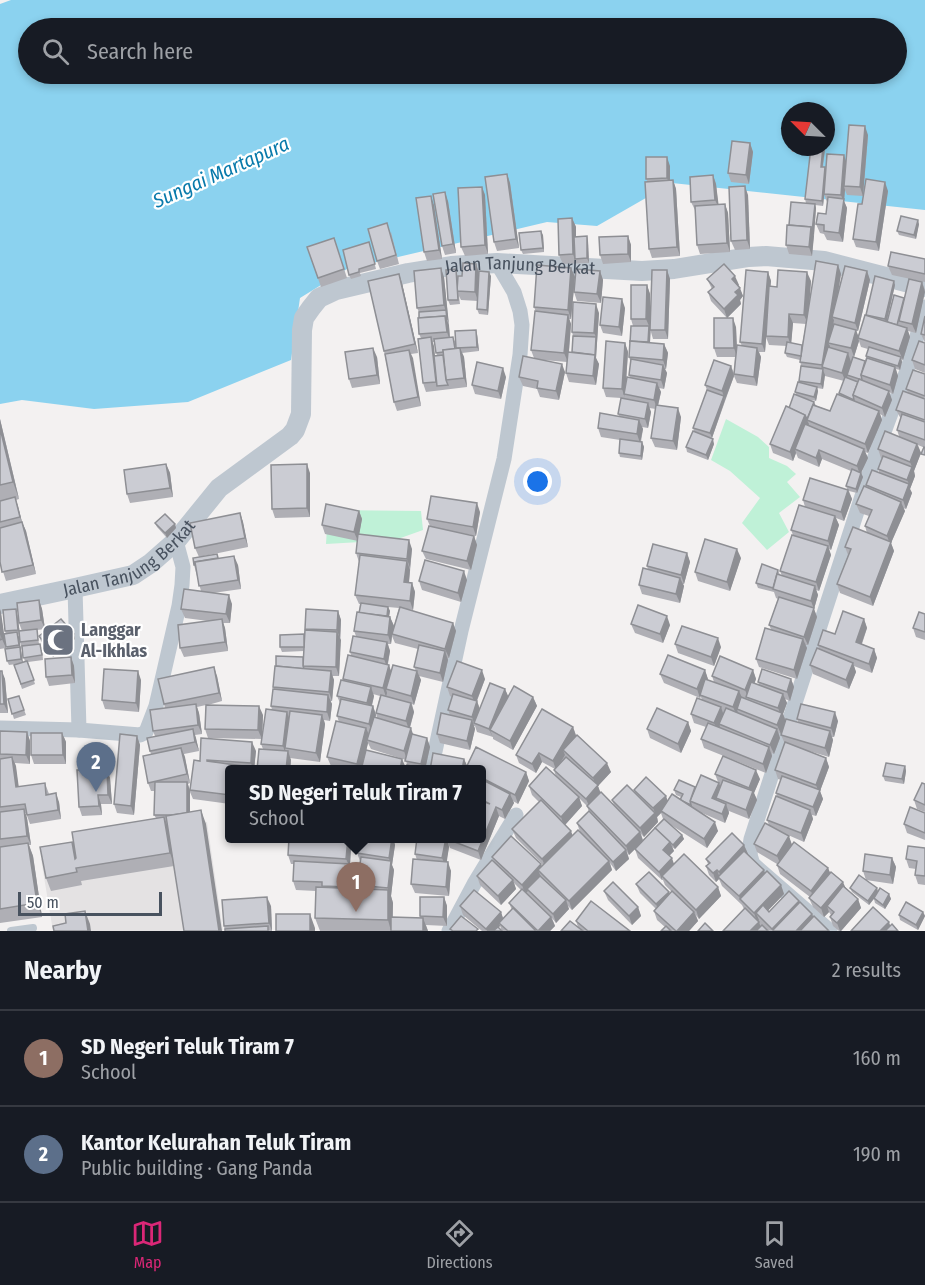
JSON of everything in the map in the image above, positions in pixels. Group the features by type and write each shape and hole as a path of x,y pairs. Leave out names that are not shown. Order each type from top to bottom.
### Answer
{"street":[{"name":"Jalan Tanjung Berkat","path":"0,604 133,575 176,541 219,488 290,436 301,414 304,318 319,298 336,290 408,273 451,266 497,263 642,271 674,269 766,256 824,261 925,287"},
{"path":"432,765 461,631 504,459 520,355 522,325 520,311 514,292 497,263"},
{"path":"830,931 753,864 749,848 874,459 909,364 925,307"},
{"path":"0,728 79,730 140,735 146,732 156,706 181,596 183,567 176,541"},
{"path":"75,588 79,730"},
{"path":"449,931 474,884 516,815"}],"lane":[{"path":"11,931 33,928"}],"shaded area":[{"path":"207,822 223,931 53,931 41,859 75,853 74,844"}],"green space":[{"path":"726,419 758,437 769,447 769,458 787,466 796,474 787,482 800,497 779,513 789,532 767,550 742,523 760,498 730,471 711,460"},
{"path":"328,510 421,511 423,530 395,540 326,544"}],"water":[{"name":"Sungai Martapura","path":"11,0 925,0 925,210 672,183 597,226 547,222 347,269 300,298 291,360 188,402 94,409 22,400 0,404 0,4"}],"building":[{"path":"849,125 865,126 860,187 844,186"},
{"path":"732,141 750,143 746,175 728,173"},
{"path":"844,155 841,195 824,194 827,156"},
{"path":"810,156 822,156 821,167 825,167 822,201 805,199"},
{"path":"646,157 667,157 667,178 646,179"},
{"path":"507,174 516,239 494,242 485,177"},
{"path":"713,175 715,200 691,202 690,177"},
{"path":"866,179 885,182 876,242 853,239 858,204 862,204"},
{"path":"673,180 677,247 649,249 645,182"},
{"path":"745,186 747,240 731,241 729,187"},
{"path":"482,187 485,245 461,247 458,188"},
{"path":"445,192 453,244 442,246 433,194"},
{"path":"431,196 439,250 424,252 416,198"},
{"path":"828,197 844,199 839,233 824,231 824,225 816,224 818,213 826,214"},
{"path":"791,202 815,204 812,232 811,227 789,225"},
{"path":"725,204 727,243 697,245 695,206"},
{"path":"901,216 918,220 914,235 897,231"},
{"path":"572,218 573,254 559,255 558,219"},
{"path":"387,223 396,255 377,261 368,229"},
{"path":"787,225 811,227 809,247 786,245"},
{"path":"541,231 543,248 521,250 519,233"},
{"path":"587,236 587,258 575,259 574,237"},
{"path":"628,236 628,254 600,255 599,237"},
{"path":"334,238 344,269 318,278 307,247"},
{"path":"369,242 375,264 349,275 343,250"},
{"path":"891,252 925,259 925,274 888,266"},
{"path":"816,261 838,265 822,365 800,362"},
{"path":"463,263 476,264 475,292 457,291 458,276 462,276"},
{"path":"724,264 735,276 732,279 740,288 735,292 738,295 724,309 708,292 714,287 707,279"},
{"path":"537,265 571,268 568,310 534,307"},
{"path":"845,266 867,271 855,323 832,317"},
{"path":"441,268 444,305 417,308 414,271"},
{"path":"456,269 458,300 448,300 446,270"},
{"path":"576,269 600,271 597,294 574,292"},
{"path":"652,270 667,270 665,330 650,330"},
{"path":"746,270 768,272 762,344 740,342"},
{"path":"778,270 807,272 804,315 789,314 788,337 766,336 769,286 777,287"},
{"path":"479,271 489,272 487,310 477,309"},
{"path":"399,274 415,344 384,351 368,281"},
{"path":"875,276 894,281 885,319 866,315"},
{"path":"909,279 922,282 912,324 899,321"},
{"path":"631,285 647,285 646,319 631,319"},
{"path":"894,295 904,298 897,325 887,322"},
{"path":"603,297 622,299 619,327 600,325"},
{"path":"573,302 596,304 594,333 572,332"},
{"path":"446,310 447,320 445,316 419,318 419,312"},
{"path":"535,311 568,315 564,353 531,350"},
{"path":"865,315 907,328 899,351 858,338"},
{"path":"445,316 447,332 419,334 418,318"},
{"path":"925,316 925,335 921,334"},
{"path":"714,318 733,318 734,348 714,348"},
{"path":"834,324 856,330 851,348 828,343"},
{"path":"631,326 649,326 648,342 630,341"},
{"path":"476,330 477,347 456,348 455,331"},
{"path":"573,336 596,337 595,355 572,352"},
{"path":"431,337 436,382 423,383 418,339"},
{"path":"453,337 455,349 436,353 434,339"},
{"path":"606,341 625,343 622,389 603,388"},
{"path":"630,341 664,344 663,360 629,357"},
{"path":"919,341 925,343 925,365 912,360"},
{"path":"787,342 802,345 801,356 785,353"},
{"path":"737,345 757,348 754,377 734,374"},
{"path":"828,347 848,353 842,373 822,367"},
{"path":"869,347 901,357 898,366 866,356"},
{"path":"373,348 377,375 349,379 345,352"},
{"path":"460,348 464,378 446,380 443,350"},
{"path":"409,350 418,397 394,402 385,354"},
{"path":"568,352 595,355 593,376 566,373"},
{"path":"443,355 448,385 437,386 434,356"},
{"path":"523,356 562,364 556,391 537,388 538,381 519,377"},
{"path":"853,357 865,361 862,380 847,375"},
{"path":"867,358 895,367 890,385 861,375"},
{"path":"631,359 663,365 661,380 629,375"},
{"path":"714,360 731,366 722,391 705,385"},
{"path":"477,362 503,368 498,391 472,385"},
{"path":"801,366 823,369 821,384 799,381"},
{"path":"913,370 925,374 925,396 906,389"},
{"path":"627,377 657,383 654,400 624,394"},
{"path":"845,377 858,382 853,395 854,400 839,393"},
{"path":"859,379 889,391 882,408 853,395"},
{"path":"798,382 817,387 814,397 795,392"},
{"path":"707,390 724,396 710,433 693,428"},
{"path":"903,391 925,399 925,420 896,410"},
{"path":"794,394 814,402 807,419 805,415 789,408"},
{"path":"837,394 879,411 865,444 807,420 813,405 830,411"},
{"path":"621,398 648,403 645,419 618,414"},
{"path":"656,405 678,408 673,441 651,438"},
{"path":"786,406 805,415 790,452 770,444"},
{"path":"600,413 639,420 637,434 598,428"},
{"path":"902,414 925,422 925,440 897,430"},
{"path":"805,424 864,449 857,466 819,450 816,458 795,449"},
{"path":"0,428 13,482 0,485"},
{"path":"693,431 713,439 706,455 686,447"},
{"path":"885,431 917,444 910,462 878,449"},
{"path":"620,439 642,442 641,456 619,453"},
{"path":"883,456 912,467 907,480 878,469"},
{"path":"166,464 170,488 127,494 124,470"},
{"path":"307,464 307,508 272,509 271,465"},
{"path":"852,469 861,473 856,489 846,486"},
{"path":"872,470 909,484 903,500 866,485"},
{"path":"810,478 848,490 841,512 803,500"},
{"path":"864,486 901,502 887,536 865,526 872,510 856,504"},
{"path":"431,496 477,503 473,527 427,519"},
{"path":"15,497 20,517 0,522 0,501"},
{"path":"326,504 359,511 354,532 322,525"},
{"path":"799,505 835,516 828,541 791,530"},
{"path":"240,513 245,538 195,548 190,523"},
{"path":"165,514 175,524 165,533 155,523"},
{"path":"22,522 33,565 2,572 0,528"},
{"path":"429,526 474,536 467,561 422,551"},
{"path":"853,527 891,542 870,597 837,584 851,549 845,547"},
{"path":"358,534 409,540 407,559 356,553"},
{"path":"792,535 828,546 816,582 780,571"},
{"path":"705,539 737,549 727,582 695,572"},
{"path":"653,544 687,553 681,575 647,566"},
{"path":"217,554 218,558 195,562 194,565 193,558"},
{"path":"360,555 407,561 404,582 412,583 410,601 355,595"},
{"path":"234,556 238,580 199,586 195,562"},
{"path":"425,560 464,571 458,593 419,581"},
{"path":"762,564 778,570 773,588 756,583"},
{"path":"643,568 680,578 676,594 639,585"},
{"path":"777,574 815,586 811,601 773,589"},
{"path":"184,589 229,595 226,614 181,609"},
{"path":"779,597 814,608 804,637 769,625"},
{"path":"39,600 41,620 19,623 17,603"},
{"path":"361,603 388,607 387,616 359,613"},
{"path":"638,605 667,616 660,634 631,624"},
{"path":"400,607 453,623 445,649 392,634"},
{"path":"16,609 18,630 5,631 3,610"},
{"path":"306,609 338,611 337,630 305,629"},
{"path":"843,611 864,619 856,642 874,649 869,664 818,645 823,630 835,634"},
{"path":"357,612 390,617 388,635 354,631"},
{"path":"919,612 925,614 925,632 913,628"},
{"name":"Langgar Al-Ikhlas","path":"61,619 74,634 52,652 39,636"},
{"path":"222,619 225,642 180,648 178,625"},
{"path":"682,626 718,638 711,657 675,644"},
{"path":"765,628 803,639 794,670 756,659"},
{"path":"37,629 38,640 20,642 19,631"},
{"path":"305,630 337,632 336,667 303,666"},
{"path":"17,632 19,645 6,647 4,634"},
{"path":"304,634 304,647 280,647 280,635"},
{"path":"353,636 387,642 384,659 350,652"},
{"path":"40,644 42,655 23,658 22,646"},
{"path":"419,645 445,651 440,673 414,667"},
{"path":"20,647 21,659 7,661 5,649"},
{"path":"817,648 853,663 846,680 810,665"},
{"path":"348,655 389,665 383,688 343,679"},
{"path":"668,655 705,670 697,689 660,674"},
{"path":"276,656 303,657 304,669 276,666"},
{"path":"720,656 753,670 745,690 712,676"},
{"path":"71,657 72,675 46,677 45,659"},
{"path":"27,661 34,680 21,684 14,665"},
{"path":"457,661 482,670 472,696 447,687"},
{"path":"393,665 417,671 411,696 386,689"},
{"path":"275,666 331,671 329,692 273,687"},
{"path":"214,667 219,693 164,704 158,679"},
{"path":"104,669 138,671 136,703 102,700"},
{"path":"762,669 791,679 787,692 758,682"},
{"path":"0,671 2,671 4,704 0,704"},
{"path":"705,679 739,691 733,707 700,695"},
{"path":"341,680 371,687 367,703 337,696"},
{"path":"751,682 783,694 778,708 746,697"},
{"path":"490,683 505,689 489,729 474,723"},
{"path":"514,686 533,697 510,741 490,730"},
{"path":"273,689 328,695 327,712 271,706"},
{"path":"453,694 477,701 472,717 448,710"},
{"path":"381,695 411,703 406,721 376,713"},
{"path":"19,696 24,710 12,714 8,699"},
{"path":"741,697 782,713 777,725 737,709"},
{"path":"697,698 721,707 714,723 691,714"},
{"path":"341,699 373,706 369,724 337,716"},
{"path":"196,704 198,725 153,731 150,710"},
{"path":"801,704 835,712 831,728 797,719"},
{"path":"206,705 259,706 258,730 205,729"},
{"path":"657,708 688,722 678,744 647,729"},
{"path":"726,708 777,729 770,745 719,724"},
{"path":"266,709 287,712 283,746 261,744"},
{"path":"542,709 573,727 553,761 539,753 532,764 516,755"},
{"path":"290,711 322,715 316,753 285,748"},
{"path":"441,713 472,720 467,741 437,734"},
{"path":"374,717 411,728 404,751 367,740"},
{"path":"786,719 830,731 825,748 781,735"},
{"path":"336,721 366,728 357,764 327,757"},
{"path":"708,723 769,747 763,764 701,739"},
{"path":"193,729 195,742 150,751 147,738"},
{"path":"0,731 27,732 26,755 0,754"},
{"path":"31,733 62,733 63,755 31,755"},
{"path":"120,734 137,736 131,806 114,804"},
{"path":"412,734 427,738 421,764 405,761"},
{"path":"577,735 607,763 593,778 563,750"},
{"path":"201,738 252,742 251,763 207,760 236,765 225,765 225,794 190,790 194,760 200,761"},
{"path":"785,742 826,758 816,785 775,770"},
{"path":"476,747 526,772 515,795 486,780 486,765 467,765"},
{"path":"181,748 187,774 148,783 143,756"},
{"path":"259,749 288,751 287,765 257,765"},
{"path":"366,750 402,759 401,765 362,765"},
{"path":"433,753 464,759 463,765 431,765"},
{"path":"723,756 756,770 749,788 715,774"},
{"path":"12,757 16,787 45,783 46,795 56,793 58,810 27,815 25,804 0,807 0,759"},
{"path":"566,757 598,785 586,799 554,770"},
{"path":"83,759 97,759 98,769 107,769 108,795 98,795 99,806 79,807 77,770 84,770"},
{"path":"886,763 905,766 902,779 883,776"},
{"path":"546,767 579,797 561,817 529,786"},
{"path":"701,775 719,783 712,798 726,804 722,814 690,801"},
{"path":"782,776 820,790 813,807 776,793"},
{"path":"646,777 666,796 653,808 634,790"},
{"path":"679,780 695,787 690,801 691,805 680,800 683,794 674,790"},
{"path":"723,780 753,791 746,810 716,798"},
{"path":"155,782 187,782 187,813 154,815"},
{"path":"486,782 510,794 502,810 496,807 486,831 486,802 490,804 486,802"},
{"path":"922,783 925,784 925,805 914,800"},
{"path":"627,785 655,813 640,828 612,800"},
{"path":"601,792 640,832 626,846 587,806"},
{"path":"672,794 715,822 704,839 661,811"},
{"path":"776,796 810,810 801,833 767,820"},
{"path":"541,800 571,831 542,859 512,829"},
{"path":"910,807 925,813 925,833 904,824"},
{"path":"24,809 27,836 0,839 0,812"},
{"path":"201,810 219,931 184,931 166,816"},
{"path":"589,811 626,850 613,862 577,823"},
{"path":"164,817 170,853 76,868 77,872 46,878 40,847 72,842 75,859 72,832"},
{"path":"664,819 682,835 673,845 655,828"},
{"path":"765,823 789,836 777,856 754,844"},
{"path":"655,828 670,842 663,850 672,858 659,872 635,849"},
{"path":"578,830 609,861 569,901 538,870"},
{"path":"732,833 744,845 719,872 717,870 713,873 706,866 710,863 706,859"},
{"path":"511,836 541,864 522,885 492,857"},
{"path":"794,842 828,868 811,891 777,865"},
{"path":"28,843 37,903 0,909 0,847"},
{"path":"289,843 348,843 346,859 288,855"},
{"path":"358,843 391,843 389,858 357,853"},
{"path":"416,843 445,843 442,858 415,854"},
{"path":"457,843 481,843 478,851"},
{"path":"908,846 925,848 925,876 915,875 917,861 906,859"},
{"path":"744,851 764,870 739,896 718,877"},
{"path":"684,854 718,887 696,910 662,876"},
{"path":"865,854 892,858 890,875 863,871"},
{"path":"361,857 391,861 388,888 357,885"},
{"path":"413,859 448,862 446,887 411,884"},
{"path":"492,860 513,880 498,896 477,876"},
{"path":"294,861 350,864 349,887 322,886 322,882 293,881"},
{"path":"767,871 781,885 754,913 740,899"},
{"path":"649,872 669,892 656,904 636,884"},
{"path":"831,872 843,882 821,908 809,898"},
{"path":"859,875 877,888 868,901 850,888"},
{"path":"540,876 566,900 553,914 527,889"},
{"path":"613,882 638,907 629,916 604,891"},
{"path":"843,886 858,899 837,923 830,917 834,912 827,906"},
{"path":"316,887 388,890 388,920 315,918"},
{"path":"880,888 889,894 883,905 874,898"},
{"path":"522,889 551,917 538,931 509,903"},
{"path":"474,890 501,912 486,929 460,906"},
{"path":"672,891 694,912 677,931 654,911"},
{"path":"789,891 799,901 772,929 756,913 763,905 769,912"},
{"path":"267,897 269,923 224,926 222,900"},
{"path":"420,897 444,897 443,917 420,916"},
{"path":"591,901 630,931 588,931 576,921"},
{"path":"800,902 812,914 796,931 774,931 773,930"},
{"path":"906,902 923,912 916,925 899,915"},
{"path":"873,907 889,922 880,931 851,931"},
{"path":"513,908 536,931 508,931 499,923"},
{"path":"745,908 759,922 750,931 723,931"},
{"path":"85,911 88,931 54,931 53,926 66,923 65,914"},
{"path":"276,914 310,914 310,931 276,931"},
{"path":"461,916 478,929 476,931 453,931 450,929"},
{"path":"814,916 829,931 800,931"},
{"path":"391,917 423,918 423,931 391,931"},
{"path":"570,921 583,931 561,931"},
{"path":"705,923 713,931 698,931"},
{"path":"892,924 898,931 885,931"},
{"path":"762,925 768,931 756,931"},
{"path":"268,926 268,931 225,931 225,929"},
{"path":"666,926 671,931 661,931"}],"place":[{"name":"Langgar Al-Ikhlas","path":"58,640"},
{"name":"Kantor Kelurahan Teluk Tiram","path":"96,792"},
{"name":"SD Negeri Teluk Tiram 7","path":"356,912"}]}
